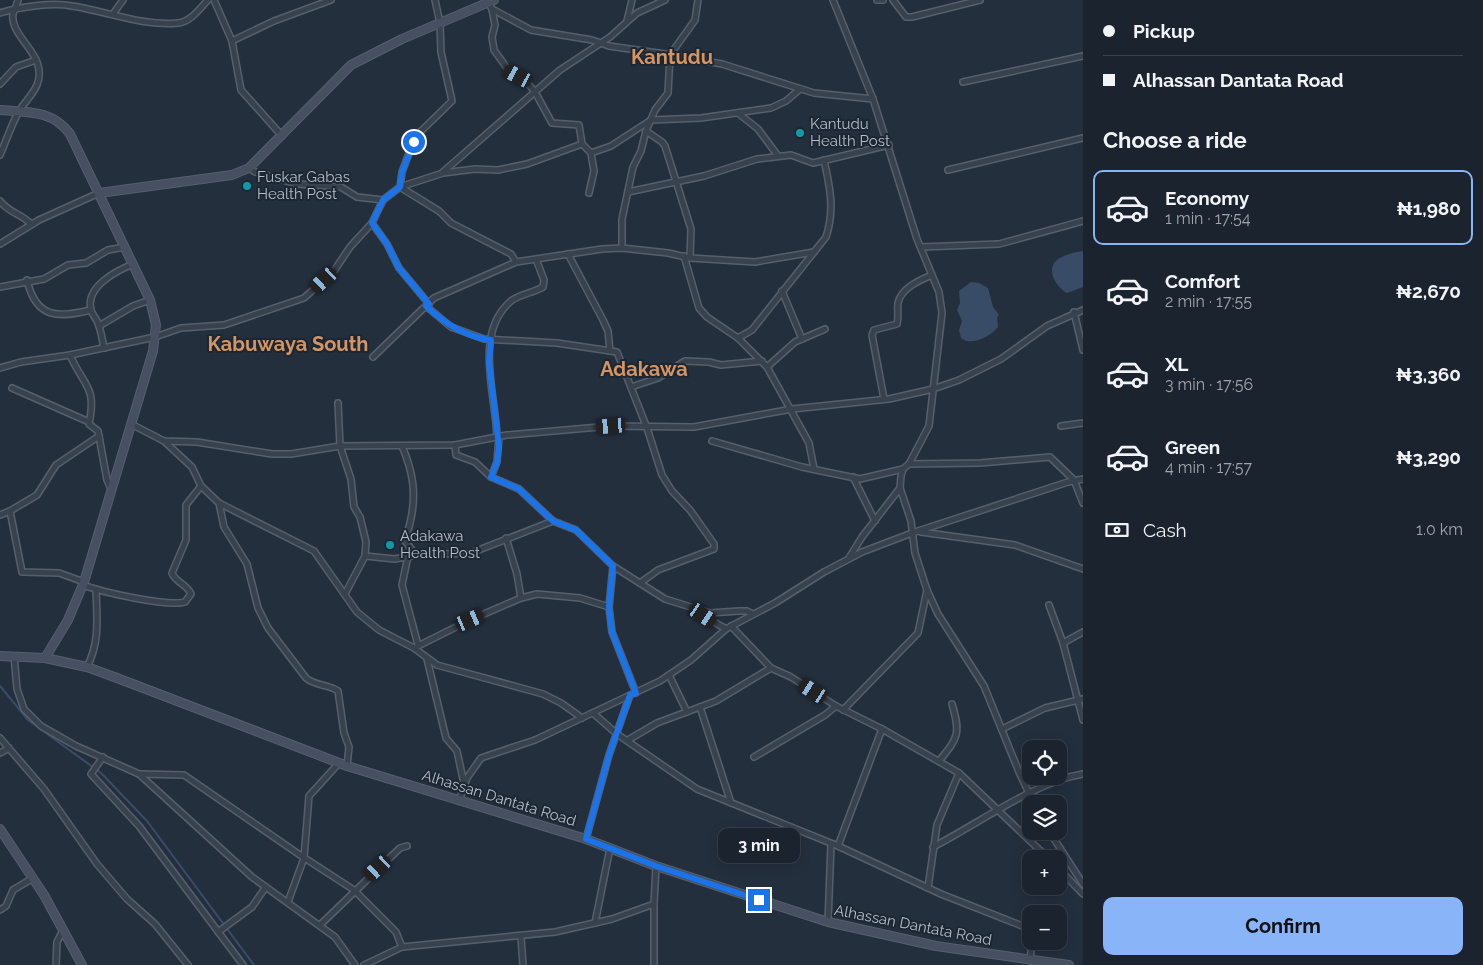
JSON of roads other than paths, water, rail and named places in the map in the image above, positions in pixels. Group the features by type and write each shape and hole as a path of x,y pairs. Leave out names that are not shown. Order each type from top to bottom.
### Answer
{"street":[{"path":"0,155 19,112 29,101 37,84 38,66 36,60 17,30 13,16 18,0"},
{"path":"114,14 123,0"},
{"path":"0,13 17,8 70,5 154,22 180,24 192,17 208,0"},
{"path":"214,0 232,41 241,90 282,136"},
{"path":"232,41 274,21 331,0"},
{"path":"400,187 402,172 415,137 452,101 441,52 440,23 436,0"},
{"path":"627,22 632,0"},
{"path":"443,172 560,70 601,43 637,13 665,0"},
{"path":"622,248 622,219 632,167 641,151 646,130 660,102 668,93 670,54 695,20 698,0"},
{"path":"712,441 814,469 854,477 871,478 903,470 909,464 929,426 942,313 939,292 922,247 873,99 833,0"},
{"path":"877,0 883,0"},
{"path":"894,0 906,17 955,3 980,0"},
{"path":"1,245 31,224 99,193 232,175 249,168 351,65 368,55 440,23 492,4"},
{"path":"492,4 531,30 609,46 670,54 722,64 814,93 873,99"},
{"path":"492,4 495,26 492,37 494,50 509,71 525,80 535,92 552,123 579,125 582,144 591,153 594,171 589,193"},
{"path":"963,82 1083,56"},
{"path":"0,84 16,67 36,60"},
{"path":"591,153 612,146 652,120 701,118 771,108 786,101 794,92 800,89"},
{"path":"0,110 46,115 64,126 99,193 150,300 155,320 155,337 84,583 68,620 45,658"},
{"path":"738,113 758,130 778,156"},
{"path":"646,130 665,146 690,228 690,258"},
{"path":"948,170 1083,138"},
{"path":"0,368 21,362 70,355 155,337 181,328 224,325 304,298 334,271 350,247 372,223 383,200 400,187 443,172 475,169 498,170 527,164 582,144"},
{"path":"628,192 677,182 778,156 791,155 813,163 889,145"},
{"path":"738,338 752,330 826,237 831,222 830,188 824,160"},
{"path":"249,168 255,172 297,184 341,187 357,197 383,200"},
{"path":"400,187 465,231 511,254 516,262"},
{"path":"0,201 5,208 26,218 31,224"},
{"path":"922,247 999,244 1083,221"},
{"path":"372,223 387,244 399,268 428,305 452,327 491,340 557,343 617,352 662,475 711,538 714,549 664,567 640,583"},
{"path":"0,287 26,280 44,279 68,265 86,263 108,250 125,247"},
{"path":"373,357 428,305 447,291 516,262 622,248 690,258 763,262 814,252"},
{"path":"568,254 608,331 610,350"},
{"path":"684,256 699,308 707,317 738,338 767,367 792,409 809,443 814,469"},
{"path":"491,477 497,462 498,437 489,362 491,340 497,318 512,301 543,287 544,280 536,259"},
{"path":"104,348 99,326 91,310 93,297 99,286 117,271 133,264"},
{"path":"884,399 872,335 874,330 898,324 898,302 901,296 918,281 932,275"},
{"path":"26,280 32,298 45,312 62,315 91,310"},
{"path":"782,291 802,339"},
{"path":"99,326 133,306 150,300"},
{"path":"164,441 197,442 272,454 312,452 340,446 455,445 498,437 602,427 694,427 792,409 884,399 933,389 959,380 1001,359 1047,326 1074,312 1083,310"},
{"path":"1074,312 1083,350"},
{"path":"767,367 786,349 802,339 825,329"},
{"path":"70,355 91,392 92,414 89,422"},
{"path":"631,387 658,378 685,361 709,362 721,365 762,361"},
{"path":"12,388 89,422 89,425 97,430 107,480 111,489"},
{"path":"338,403 340,446 351,478 354,508 360,517 366,542 365,556 345,594"},
{"path":"1061,426 1083,423"},
{"path":"131,424 164,441 192,467 201,486 219,503 314,551 357,612 366,620 416,646 427,659 451,670 543,694 561,703 582,718"},
{"path":"0,515 41,492 56,465 99,436"},
{"path":"455,445 456,456 475,462 491,477 519,489 553,521 576,530 613,566 665,599 694,610 729,627 771,668 791,677 836,706 882,729 959,773 971,782 997,811 1039,850"},
{"path":"402,446 412,471 414,490 414,506 405,541 416,555"},
{"path":"909,464 980,463 1046,456 1052,458 1074,480 1083,503"},
{"path":"849,559 862,537 900,488 903,470"},
{"path":"854,477 876,521"},
{"path":"459,801 464,784 481,758 535,740 670,675 691,660 729,627 804,582 849,559 915,532 1074,480 1083,479"},
{"path":"10,511 22,572 60,573 96,590 177,604 189,599 190,590 175,580 172,573 186,540 186,505 201,486"},
{"path":"900,488 915,532 915,553 927,590 957,646 984,686 1030,795 1065,777 1083,774"},
{"path":"219,503 224,527 247,564 258,608 268,628 306,678 312,683 338,690 344,733 349,747 347,766"},
{"path":"365,556 396,558 416,555 472,553 553,521"},
{"path":"915,532 1015,545 1083,570"},
{"path":"506,538 517,574 521,598"},
{"path":"408,556 402,586 416,646"},
{"path":"586,839 617,734 633,694 612,632 609,607 613,566"},
{"path":"87,667 94,654 98,632 96,590"},
{"path":"844,710 918,633 927,590"},
{"path":"416,646 521,598 537,594 580,598 609,607"},
{"path":"1050,606 1063,643 1083,720"},
{"path":"694,610 710,613 747,611 753,614"},
{"path":"1063,643 1083,632"},
{"name":"Alhassan Dantata Road","path":"0,656 45,658 87,667 347,766 586,839 656,866 828,922 1016,962 1030,961 1069,965"},
{"path":"14,656 17,689 24,708 41,726 76,746 139,774 265,888 288,902 335,937 355,965"},
{"path":"427,659 446,738 457,751 464,784"},
{"path":"628,740 658,723 716,701 771,668"},
{"path":"670,675 687,712"},
{"path":"1002,729 1045,708 1083,699"},
{"path":"939,762 953,744 959,726 952,704"},
{"path":"754,757 826,715 836,706"},
{"path":"700,707 731,803"},
{"path":"594,713 617,734 697,789 838,846 928,888 1022,926"},
{"path":"838,846 882,729"},
{"path":"0,738 44,789 97,864 127,899 154,924 188,965"},
{"path":"0,754 9,748"},
{"path":"103,757 90,773 139,826 220,930 242,963 235,965"},
{"path":"288,902 304,858 309,796 339,763"},
{"path":"928,888 933,847 940,816 959,773"},
{"path":"139,774 184,775 304,858 354,890 396,932 402,947"},
{"path":"933,847 1022,799"},
{"path":"0,828 33,878 82,965"},
{"path":"1055,840 1083,884"},
{"path":"828,922 832,844"},
{"path":"320,925 354,890 400,848 407,846"},
{"path":"595,923 610,848"},
{"path":"654,965 656,866"},
{"path":"1067,877 1083,894"},
{"path":"0,910 6,906 13,890 33,878"},
{"path":"220,930 252,907 265,888"},
{"path":"364,965 402,947 520,937 595,923 654,904"},
{"path":"56,965 57,942 63,929"},
{"path":"520,937 523,965"},
{"path":"1030,961 1031,950"}],"water":[{"path":"1083,251 1083,287 1067,293 1056,283 1052,269 1057,260 1062,257"},
{"path":"971,282 979,283 988,288 993,307 999,315 997,317 998,327 986,337 975,341 961,338 959,330 962,321 957,310 960,303 959,291"}],"waterway":[{"path":"0,686 28,720 101,773 147,821 254,965"}],"place":[{"name":"Kantudu Health Post","path":"800,133"},
{"name":"Fuskar Gabas Health Post","path":"247,186"},
{"name":"Adakawa Health Post","path":"390,545"}],"district":[{"name":"Kantudu","path":"672,57"},
{"name":"Kabuwaya South","path":"288,344"},
{"name":"Adakawa","path":"644,369"}]}
